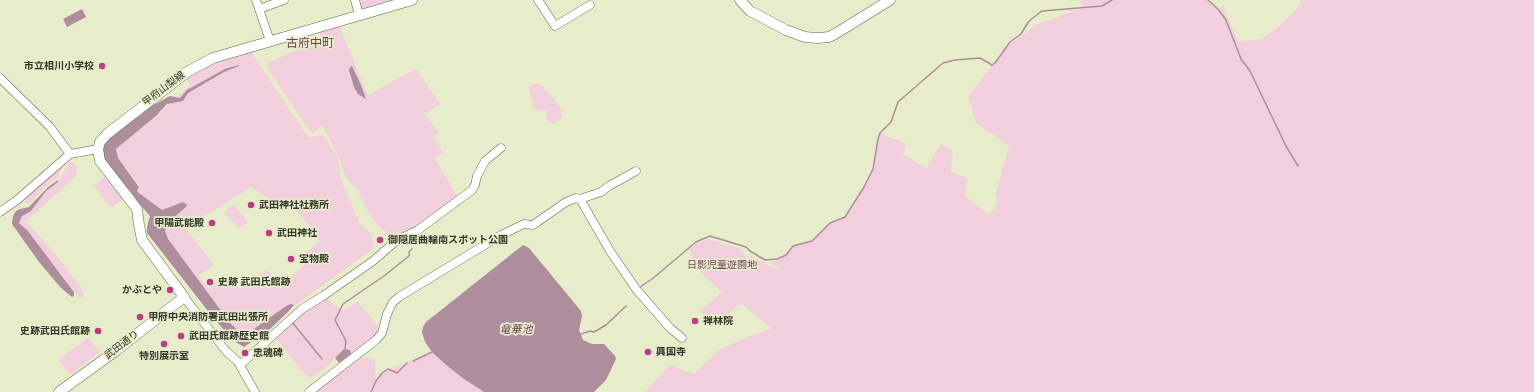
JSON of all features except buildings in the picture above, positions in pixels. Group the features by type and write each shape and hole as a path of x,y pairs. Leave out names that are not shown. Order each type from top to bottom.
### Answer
{"main road":[{"name":"甲府山梨線","path":"98,149 100,142 107,134 187,72 213,58 412,0"},
{"path":"740,0 750,10 786,30 805,37 818,38 829,37 835,34 890,0"},
{"path":"98,149 100,161 137,209 142,240 184,297"},
{"name":"武田通り","path":"59,392 117,350 184,297"}],"street":[{"path":"256,0 270,41"},
{"path":"259,9 284,0"},
{"path":"355,0 359,15"},
{"path":"538,0 555,26 590,4"},
{"path":"0,78 50,127 70,154"},
{"path":"240,365 302,309 373,261 397,240 418,230 472,190 485,161 502,148"},
{"path":"0,212 17,200 70,154 98,149"},
{"path":"309,392 376,340 382,333 387,314 393,302 399,297 501,235 524,224 533,225 566,202 601,192 636,171"},
{"path":"580,198 610,251 636,289 670,328 682,338"},
{"path":"184,297 226,351 240,365 255,392"}],"green space":[{"path":"355,0 411,0 359,15"},
{"name":"日影児童遊園地","path":"1081,0 1208,0 1218,9 1223,6 1238,42 1260,39 1276,29 1296,10 1301,0 1534,0 1534,392 645,392 671,364 684,371 695,373 720,349 771,328 741,303 715,326 700,311 722,292 705,277 693,259 690,249 696,244 708,239 741,249 745,256 749,259 751,256 780,271 771,263 786,255 793,246 812,241 830,223 845,217 864,187 873,169 880,133 906,144 903,154 926,168 941,144 953,152 951,172 967,178 965,196 989,215 999,201 995,196 1009,146 976,123 968,97 995,63 1004,48 1038,24 1082,8"},
{"path":"338,22 368,96 416,69 440,104 425,114 439,133 433,136 443,153 435,158 459,200 397,240 378,226 368,211 357,189 346,179 340,160 323,126 312,133 268,69 267,63 322,39 318,27"},
{"path":"250,50 308,137 323,135 338,157 341,180 360,224 371,234 374,248 294,306 286,306 251,331 244,332 239,331 231,324 168,239 165,231 170,221 186,206 186,204 183,202 162,210 139,193 137,191 140,186 117,156 116,149 156,117 190,85 186,78 212,62","holes":["251,187 267,198 294,207 318,237 318,242 305,254 307,261 305,265 281,284 278,283 269,271 265,271 244,288 239,288 230,277 225,275 209,289 199,276 212,267 213,264 188,232 189,226"]},
{"path":"531,84 540,84 556,101 561,110 562,115 560,120 554,124 547,120 546,111 538,111 533,107 529,88"},
{"path":"70,161 78,166 76,176 26,221 57,256 82,289 84,296 83,298 79,298 28,231 19,223 22,216 31,211 46,191 58,182"},
{"path":"61,167 62,168 58,177 44,188 30,204 26,203 24,198"},
{"path":"105,176 125,198 113,207 109,206 94,186"},
{"path":"232,205 234,205 247,221 247,223 239,229 224,213"},
{"path":"323,296 335,306 344,310 358,301 382,333 354,357 375,359 376,381 382,373 388,369 407,363 432,352 464,379 484,392 309,392 350,355 350,350 336,356 330,364 311,378 308,378 273,335"},
{"path":"88,338 100,352 70,375 59,359"}],"water":[{"path":"82,9 86,17 67,27 63,19"},
{"path":"239,65 188,93 183,101 167,104 156,116 116,149 118,158 139,187 137,191 139,193 162,210 183,202 186,204 187,206 170,221 165,231 168,239 231,324 239,331 251,331 286,306 291,304 294,305 270,329 244,347 234,341 215,320 147,233 150,216 108,167 104,159 103,147 105,142 114,132 141,115 146,109 170,96 180,98 187,90 225,69"},
{"path":"351,66 361,85 366,99 358,94 354,87 349,70"},
{"path":"58,180 58,182 46,191 31,211 22,216 19,223 28,231 74,292 74,296 72,297 61,288 39,262 12,224 13,216 16,211 29,207 48,187"},
{"name":"竜華池","path":"523,245 529,248 581,311 582,316 579,330 583,340 592,344 604,344 615,356 616,359 606,380 594,392 484,392 445,364 432,352 425,342 422,332 426,322"},
{"path":"344,349 350,350 351,354 339,363 335,358"}],"waterway":[{"path":"640,287 652,279 696,242 710,236 746,247 765,260 777,259 786,255 793,246 812,241 830,223 845,217 864,187 873,169 880,133 891,122 898,102 943,63 955,60 980,58 992,65 1010,42 1021,34 1029,21 1042,11 1102,6 1112,0"},
{"path":"1208,0 1218,9 1226,20 1241,59 1250,71 1286,146 1298,166"},
{"path":"345,349 346,341 335,320 343,304 384,276 409,256 409,252 412,249"},
{"path":"581,334 590,331 594,332 606,325 626,306"},
{"path":"292,322 322,359"},
{"path":"413,361 432,352"},
{"path":"371,392 382,373 388,369 397,373 407,363"}],"place":[{"name":"市立相川小学校","path":"102,66"},
{"name":"武田神社社務所","path":"251,205"},
{"name":"甲陽武能殿","path":"212,223"},
{"name":"武田神社","path":"269,233"},
{"name":"御隠居曲輪南スポット公園","path":"380,240"},
{"name":"宝物殿","path":"291,259"},
{"name":"史跡 武田氏館跡","path":"210,282"},
{"name":"かぶとや","path":"170,290"},
{"name":"甲府中央消防署武田出張所","path":"140,317"},
{"name":"禅林院","path":"695,321"},
{"name":"史跡武田氏館跡","path":"98,331"},
{"name":"武田氏館跡歴史館","path":"181,336"},
{"name":"特別展示室","path":"164,344"},
{"name":"興国寺","path":"648,352"},
{"name":"忠魂碑","path":"245,353"}],"district":[{"name":"古府中町","path":"310,44"}]}
